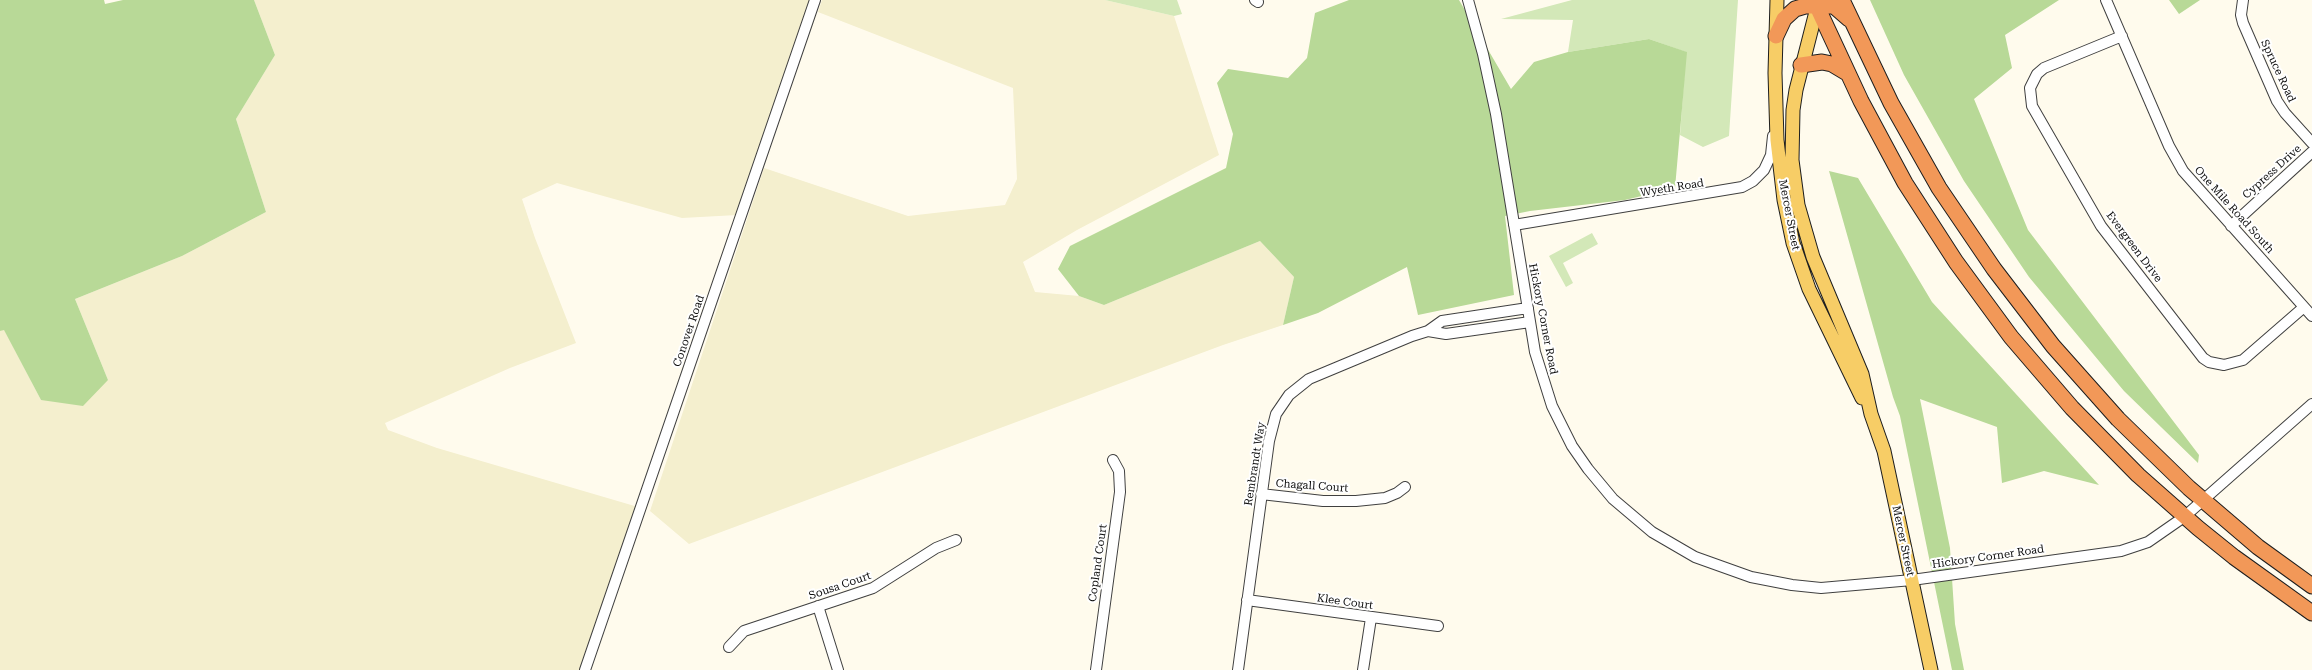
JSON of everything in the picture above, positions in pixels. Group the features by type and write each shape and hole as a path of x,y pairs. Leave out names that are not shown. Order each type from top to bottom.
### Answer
{"highway":[{"path":"1842,0 1850,20 1914,146 1939,188 1994,269 2040,330 2085,383 2153,454 2203,500 2258,547 2312,586"},
{"path":"1816,2 1847,73 1905,183 1983,300 2031,361 2072,408 2138,475 2184,517 2234,557 2312,612"},
{"path":"1776,36 1784,19 1795,10 1816,2 1834,6 1850,20"},
{"path":"1802,65 1822,62 1832,64 1847,73"}],"main road":[{"name":"Mercer Street","path":"1777,0 1776,108 1784,200 1793,243 1809,289 1871,414"},
{"name":"Mercer Street","path":"1816,2 1796,90 1791,131 1792,160 1798,205 1813,257 1862,374 1871,414 1884,451 1931,670"}],"street":[{"name":"Conover Road","path":"585,670 815,0"},
{"name":"Hickory Corner Road","path":"1468,0 1490,86 1530,322 1545,390 1566,436 1588,469 1613,499 1652,532 1674,546 1717,566 1751,577 1779,583 1821,588 1912,580 2121,550 2148,542 2184,517 2312,404"},
{"name":"One Mile Road South","path":"2106,0 2173,155 2193,185 2312,316"},
{"name":"Spruce Road","path":"2243,0 2241,15 2243,23 2277,101 2284,113 2312,143"},
{"name":"Evergreen Drive","path":"2122,36 2044,68 2037,74 2030,88 2032,106 2101,226 2203,358 2209,362 2224,366 2243,360 2304,306"},
{"name":"Wyeth Road","path":"1514,225 1742,187 1758,177 1768,161 1776,108"},
{"name":"Cypress Drive","path":"2231,226 2312,152"},
{"name":"Rembrandt Way","path":"1238,670 1261,494 1274,419 1279,408 1295,389 1309,379 1428,331 1442,321 1528,308"},
{"name":"Rembrandt Way","path":"1428,331 1446,334 1530,322"},
{"name":"Copland Court","path":"1096,670 1120,492 1119,471 1112,460"},
{"name":"Chagall Court","path":"1261,494 1323,501 1356,501 1385,498 1397,494 1405,487"},
{"name":"Sousa Court","path":"729,647 744,631 877,586 936,548 956,540"},
{"name":"Klee Court","path":"1248,600 1438,626"},
{"path":"818,606 838,670"},
{"path":"1364,670 1371,618"}],"shaded area":[{"path":"254,0 811,0 737,215 682,218 557,183 522,199 535,238 576,343 510,368 385,423 388,430 437,448 638,507 584,670 0,670 0,331 4,329 41,400 108,380 75,299 182,256 266,212 236,119 275,55"},
{"path":"822,0 1105,0 1174,16 1219,155 1077,230 1023,262 1035,292 1079,296 1104,305 1260,241 1294,277 1283,325 1223,345 689,544 650,511 764,168 908,216 1005,205 1017,179 1013,88 818,12"}],"green space":[{"path":"0,0 104,0 105,4 123,0 254,0 275,55 236,119 266,212 182,256 75,299 108,380 83,406 41,400 4,330 0,331"},
{"path":"1105,0 1177,0 1182,14 1174,16"},
{"path":"1349,0 1459,0 1511,89 1534,62 1568,52 1649,39 1687,52 1675,188 1625,200 1530,211 1505,216 1514,295 1418,315 1407,267 1318,313 1283,325 1294,277 1260,241 1104,305 1079,296 1058,269 1070,246 1226,168 1233,134 1217,83 1228,69 1288,78 1307,58 1315,13"},
{"path":"1572,0 1738,0 1729,136 1703,147 1680,135 1686,52 1649,39 1568,52 1573,20 1501,19"},
{"path":"1870,0 2059,0 2005,35 2012,68 1974,99 2028,230 2199,455 2198,463 2124,391 2029,277 1964,181 1904,75"},
{"path":"2169,0 2200,0 2179,14"},
{"path":"1829,171 1858,178 1932,302 2099,485 2044,471 2002,483 1997,427 1920,399 1950,548 1955,624 1964,670 1952,670 1900,416 1893,397"},
{"path":"1592,233 1598,244 1563,263 1573,283 1566,287 1549,256"}]}
